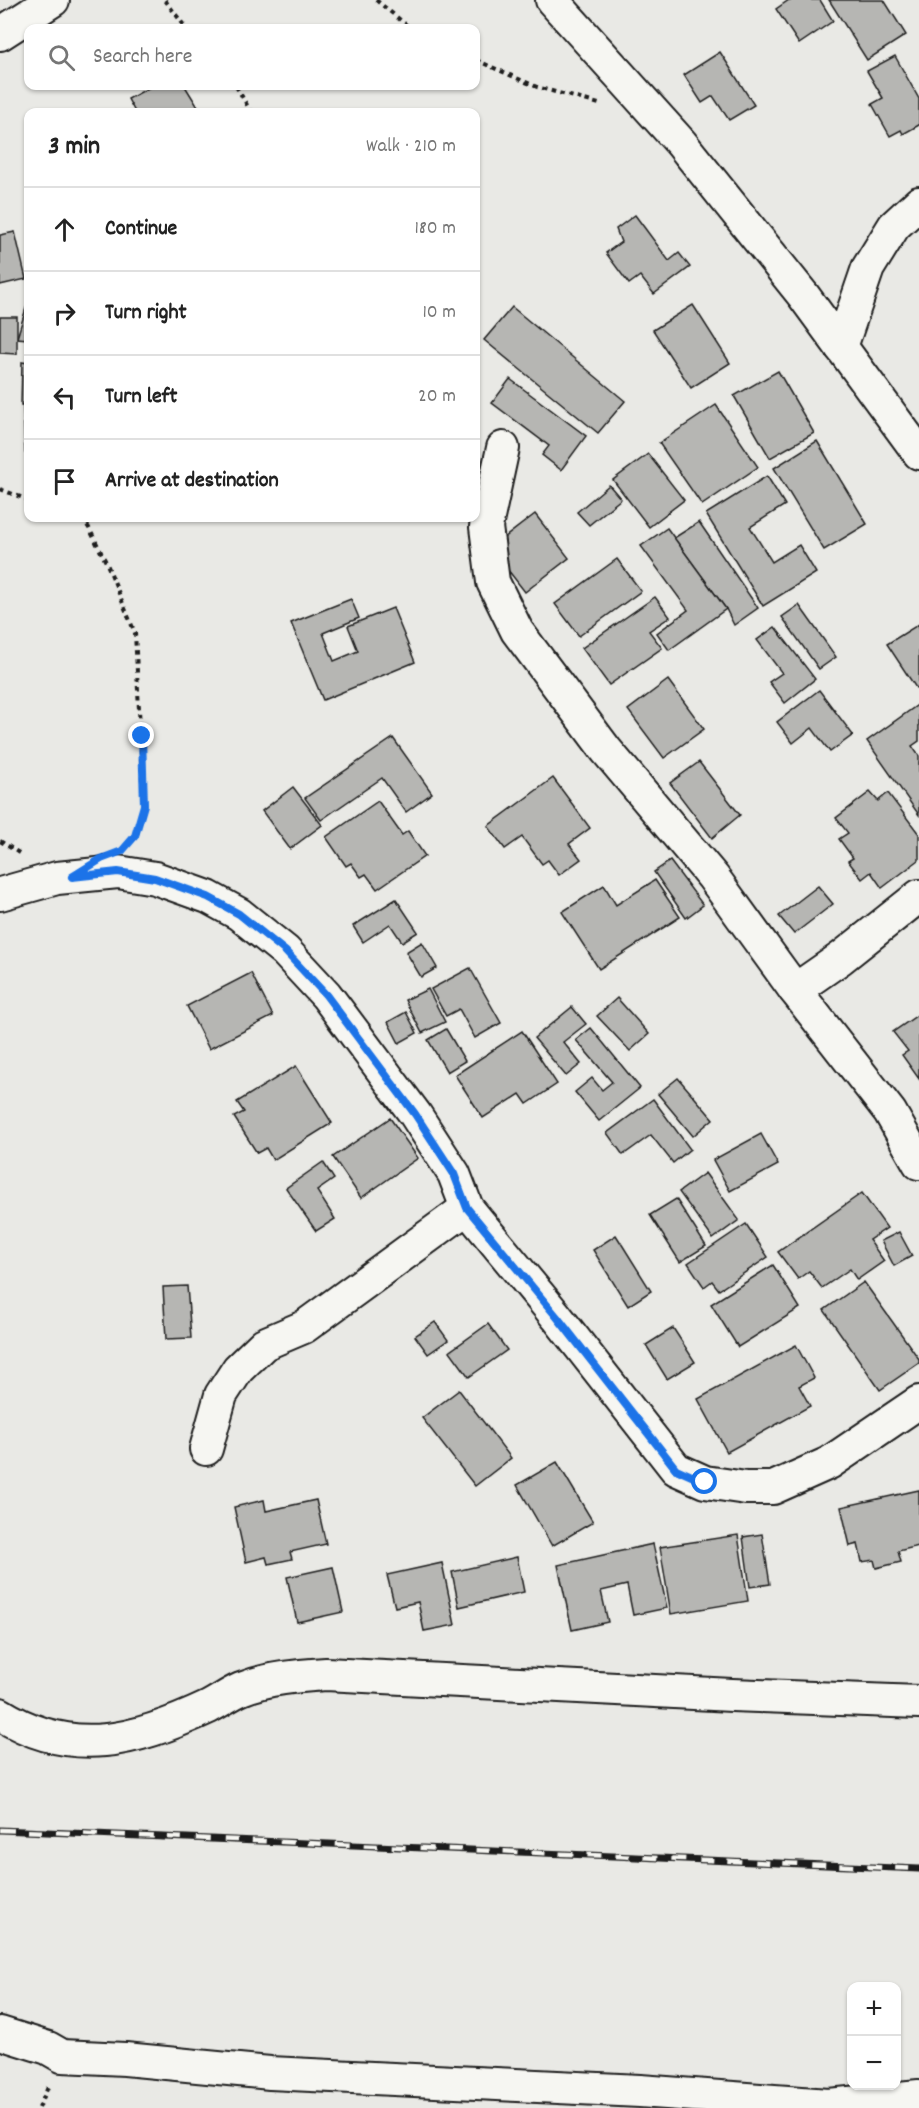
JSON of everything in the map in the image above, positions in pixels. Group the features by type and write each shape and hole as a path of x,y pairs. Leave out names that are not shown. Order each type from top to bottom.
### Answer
{"street":[{"path":"0,34 52,0"},
{"path":"552,0 653,111 724,196 803,295 919,453"},
{"path":"841,347 868,268 894,226 919,202"},
{"path":"503,448 486,527 493,582 517,631 606,750 713,877 795,990 890,1112 919,1163"},
{"path":"0,894 57,878 118,872 155,878 208,897 239,914 285,951 326,995 415,1114 454,1174 467,1208 557,1317 676,1469 705,1482 746,1488 773,1488 829,1462 919,1402"},
{"path":"795,990 919,896"},
{"path":"206,1449 221,1395 244,1362 264,1344 304,1327 467,1208"},
{"path":"0,1714 39,1734 71,1741 109,1740 138,1735 208,1707 241,1689 269,1680 326,1674 732,1695 919,1702"},
{"path":"0,2033 48,2048 62,2056 125,2059 270,2073 616,2089 828,2106 919,2096"}],"path":[{"path":"165,0 183,24"},
{"path":"376,0 405,24"},
{"path":"480,62 537,87 597,104 653,111"},
{"path":"238,90 249,108"},
{"path":"0,489 24,498"},
{"path":"85,522 107,564 135,633 144,805 135,836 129,844"},
{"path":"0,1830 919,1869"}],"building":[{"path":"789,0 820,0 833,21 799,44 776,9"},
{"path":"829,0 884,0 906,35 867,60"},
{"path":"720,52 754,105 729,120 713,96 702,103 684,75"},
{"path":"895,56 919,99 919,125 903,134 901,130 890,136 872,104 883,98 867,71"},
{"path":"145,90 187,90 199,108 133,108 128,99"},
{"path":"635,215 669,261 679,253 690,267 654,294 640,276 629,284 606,253 621,242 616,229"},
{"path":"15,232 24,279 0,285 0,235"},
{"path":"693,305 730,363 691,388 653,330"},
{"path":"512,307 625,401 598,433 484,340"},
{"path":"24,315 24,339 17,338"},
{"path":"0,317 17,317 17,354 0,353"},
{"path":"22,362 24,362 24,405 21,405"},
{"path":"778,371 814,433 770,458 734,396"},
{"path":"510,379 586,436 561,470 542,455 549,446 492,403"},
{"path":"716,405 758,467 702,505 659,443"},
{"path":"817,441 867,524 824,550 774,468"},
{"path":"648,454 684,500 649,527 613,480"},
{"path":"767,476 785,505 750,527 772,562 799,545 816,573 763,606 706,514"},
{"path":"609,485 621,499 589,525 577,512"},
{"path":"535,514 569,558 525,592 491,548"},
{"path":"699,522 758,608 734,625 726,609 674,538"},
{"path":"667,528 726,609 669,650 657,633 688,610 641,546"},
{"path":"617,559 641,591 579,636 555,604"},
{"path":"655,597 670,617 649,631 662,648 609,685 582,648"},
{"path":"351,599 359,618 323,633 334,661 358,651 348,626 393,608 415,662 323,700 291,623"},
{"path":"799,605 836,657 819,669 782,617"},
{"path":"919,624 919,686 916,688 887,644"},
{"path":"775,627 815,679 785,703 769,682 782,673 757,640"},
{"path":"668,680 704,729 664,758 628,710"},
{"path":"819,690 853,735 830,752 812,728 793,743 777,722"},
{"path":"919,704 919,741 912,746 919,756 919,815 867,741"},
{"path":"393,738 432,793 406,812 382,778 321,820 305,798"},
{"path":"699,762 740,815 712,838 670,783"},
{"path":"553,778 590,828 569,844 581,859 559,875 548,860 542,864 522,837 505,849 488,826"},
{"path":"293,787 322,825 290,849 262,811"},
{"path":"870,792 878,801 888,793 919,834 919,860 882,888 871,872 862,879 848,861 853,858 839,839 848,833 836,818"},
{"path":"378,801 402,835 408,831 425,856 377,889 366,874 361,877 351,863 346,866 326,837"},
{"path":"670,861 703,905 686,918 654,872"},
{"path":"655,880 680,917 599,969 562,912 604,885 616,905"},
{"path":"818,886 833,904 794,934 779,916"},
{"path":"396,899 418,932 402,942 390,924 363,942 353,926"},
{"path":"422,942 437,968 421,977 406,952"},
{"path":"470,968 501,1023 475,1038 459,1009 446,1016 431,989"},
{"path":"251,973 273,1016 209,1049 187,1006"},
{"path":"428,989 445,1022 422,1033 405,1000"},
{"path":"617,998 649,1034 630,1051 597,1016"},
{"path":"572,1007 586,1024 563,1042 581,1064 566,1076 534,1038"},
{"path":"406,1012 417,1033 399,1043 388,1022"},
{"path":"919,1014 919,1079 902,1055 908,1051 893,1032"},
{"path":"591,1028 640,1088 599,1121 575,1092 592,1078 602,1090 612,1082 576,1040"},
{"path":"446,1029 465,1061 447,1072 428,1040"},
{"path":"522,1031 557,1084 527,1104 520,1094 483,1118 455,1075"},
{"path":"296,1066 332,1123 273,1160 266,1148 257,1153 234,1117 244,1112 237,1102"},
{"path":"678,1078 713,1119 693,1136 658,1094"},
{"path":"653,1099 690,1149 673,1163 651,1135 623,1155 607,1133"},
{"path":"390,1118 418,1158 361,1198 333,1157"},
{"path":"761,1134 778,1165 730,1191 713,1160"},
{"path":"323,1162 334,1179 317,1191 335,1219 316,1231 286,1188"},
{"path":"705,1173 739,1220 713,1239 679,1192"},
{"path":"862,1193 887,1228 869,1240 884,1261 857,1280 850,1269 822,1288 809,1271 798,1279 778,1252"},
{"path":"676,1199 706,1246 680,1262 650,1215"},
{"path":"746,1224 768,1257 719,1290 712,1281 704,1287 688,1263"},
{"path":"899,1232 912,1256 894,1266 881,1241"},
{"path":"616,1235 651,1291 628,1306 593,1250"},
{"path":"773,1265 800,1308 738,1347 711,1304"},
{"path":"864,1282 919,1359 919,1363 880,1390 824,1310"},
{"path":"187,1286 191,1338 166,1339 163,1287"},
{"path":"435,1322 448,1340 428,1354 415,1336"},
{"path":"488,1324 507,1350 469,1377 450,1351"},
{"path":"673,1328 695,1362 667,1379 646,1345"},
{"path":"796,1345 814,1378 799,1386 810,1406 727,1452 698,1399"},
{"path":"459,1390 511,1458 475,1486 422,1418"},
{"path":"557,1462 593,1522 552,1546 517,1485"},
{"path":"919,1490 919,1546 898,1551 901,1562 876,1568 874,1560 862,1562 858,1544 850,1546 841,1507"},
{"path":"264,1500 266,1511 316,1500 326,1544 290,1552 292,1559 268,1564 266,1557 246,1562 234,1507"},
{"path":"762,1534 770,1584 750,1587 743,1537"},
{"path":"738,1535 748,1601 671,1614 660,1547"},
{"path":"653,1544 667,1608 633,1615 627,1585 601,1591 608,1622 572,1630 558,1565"},
{"path":"517,1557 524,1592 459,1607 452,1572"},
{"path":"442,1563 455,1625 424,1631 418,1602 395,1607 387,1575"},
{"path":"333,1567 343,1612 297,1622 287,1577"}],"railway":[{"path":"0,1830 919,1869"}],"route":[{"path":"142,736 144,805 135,836 122,851 101,859 72,877 118,872 155,878 208,897 239,914 285,951 326,995 415,1114 454,1174 467,1208 603,1374 676,1469 705,1482"}]}
